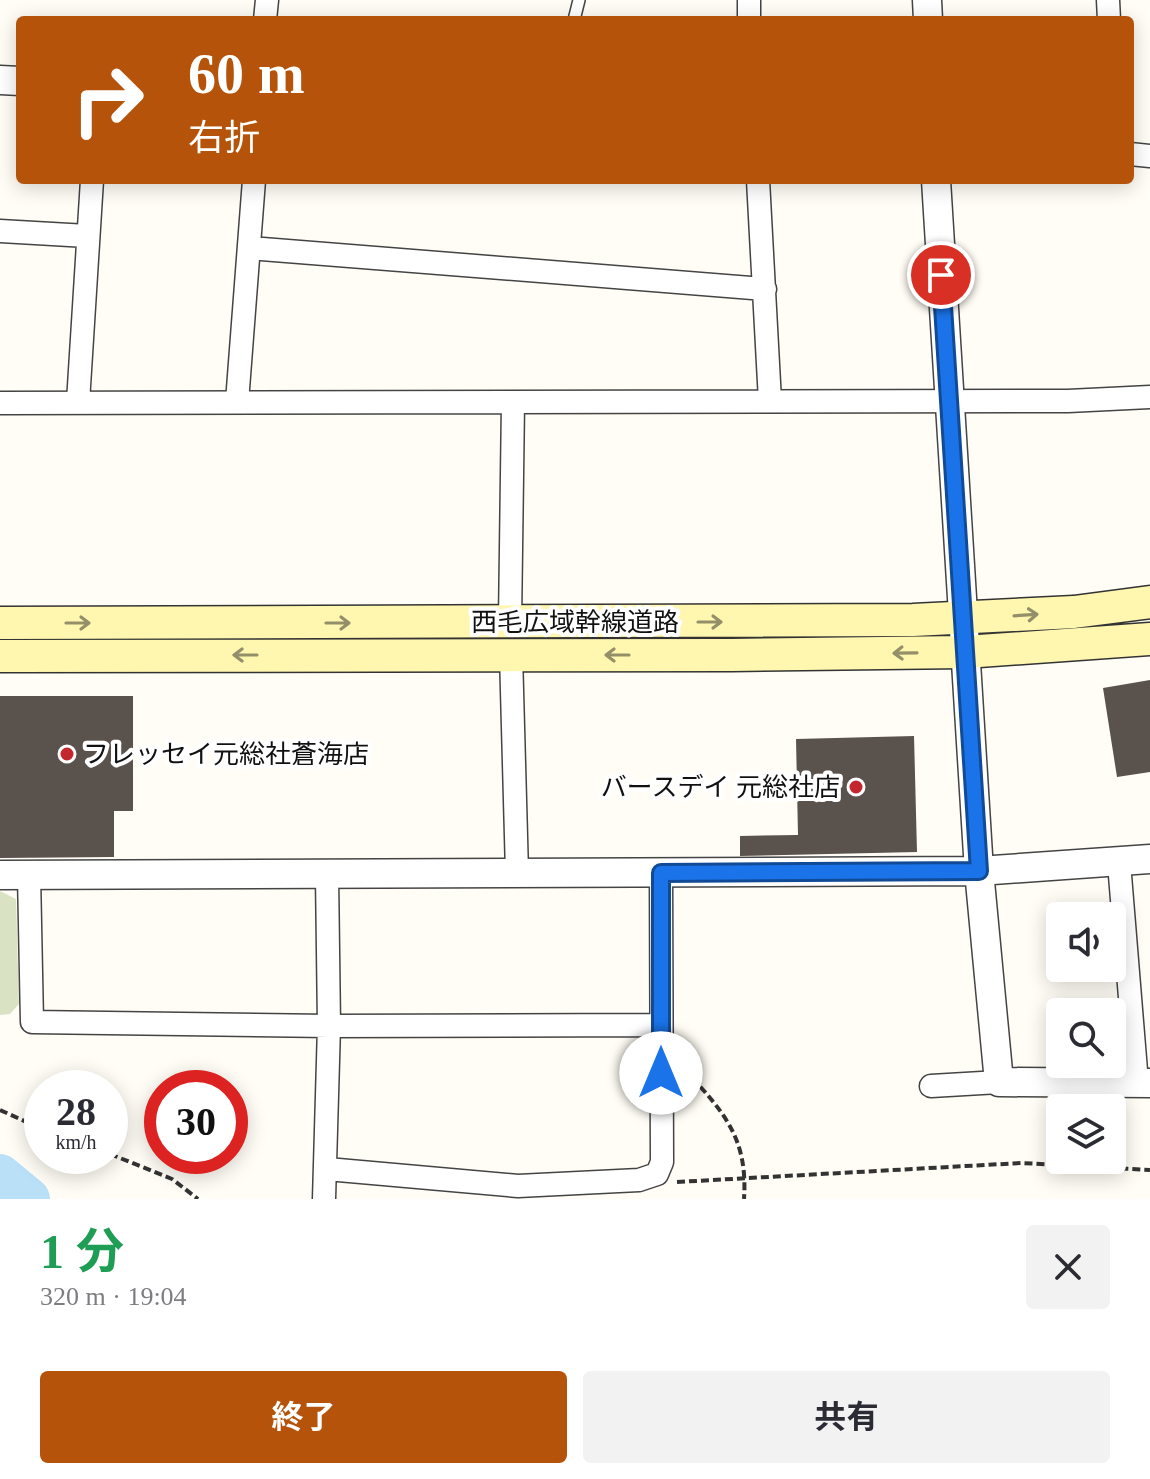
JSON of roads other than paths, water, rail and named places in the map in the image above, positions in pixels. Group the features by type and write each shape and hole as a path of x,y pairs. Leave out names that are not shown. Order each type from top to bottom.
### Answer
{"main road":[{"name":"西毛広域幹線道路","path":"0,656 964,618 1074,612 1150,602"},
{"name":"西毛広域幹線道路","path":"0,623 965,652 1150,639"}],"street":[{"path":"78,402 92,184"},
{"path":"237,402 254,184"},
{"path":"758,184 770,401"},
{"path":"936,184 979,871 999,1082"},
{"path":"0,231 87,236"},
{"path":"249,248 765,289"},
{"path":"0,403 948,402 1150,397"},
{"path":"513,402 510,638 517,873"},
{"path":"0,875 979,871 1150,859"},
{"path":"931,1086 999,1082 1144,1083 1119,863"},
{"path":"327,1169 529,1186 648,1179 657,1174 662,1162 661,873"},
{"path":"29,875 32,1022 661,1035"},
{"path":"324,1199 329,1026 327,875"}],"waterway":[{"path":"0,1175 29,1199"}],"place":[{"name":"フレッセイ元総社蒼海店","path":"67,754"},
{"name":"バースデイ 元総社店","path":"856,787"}]}
